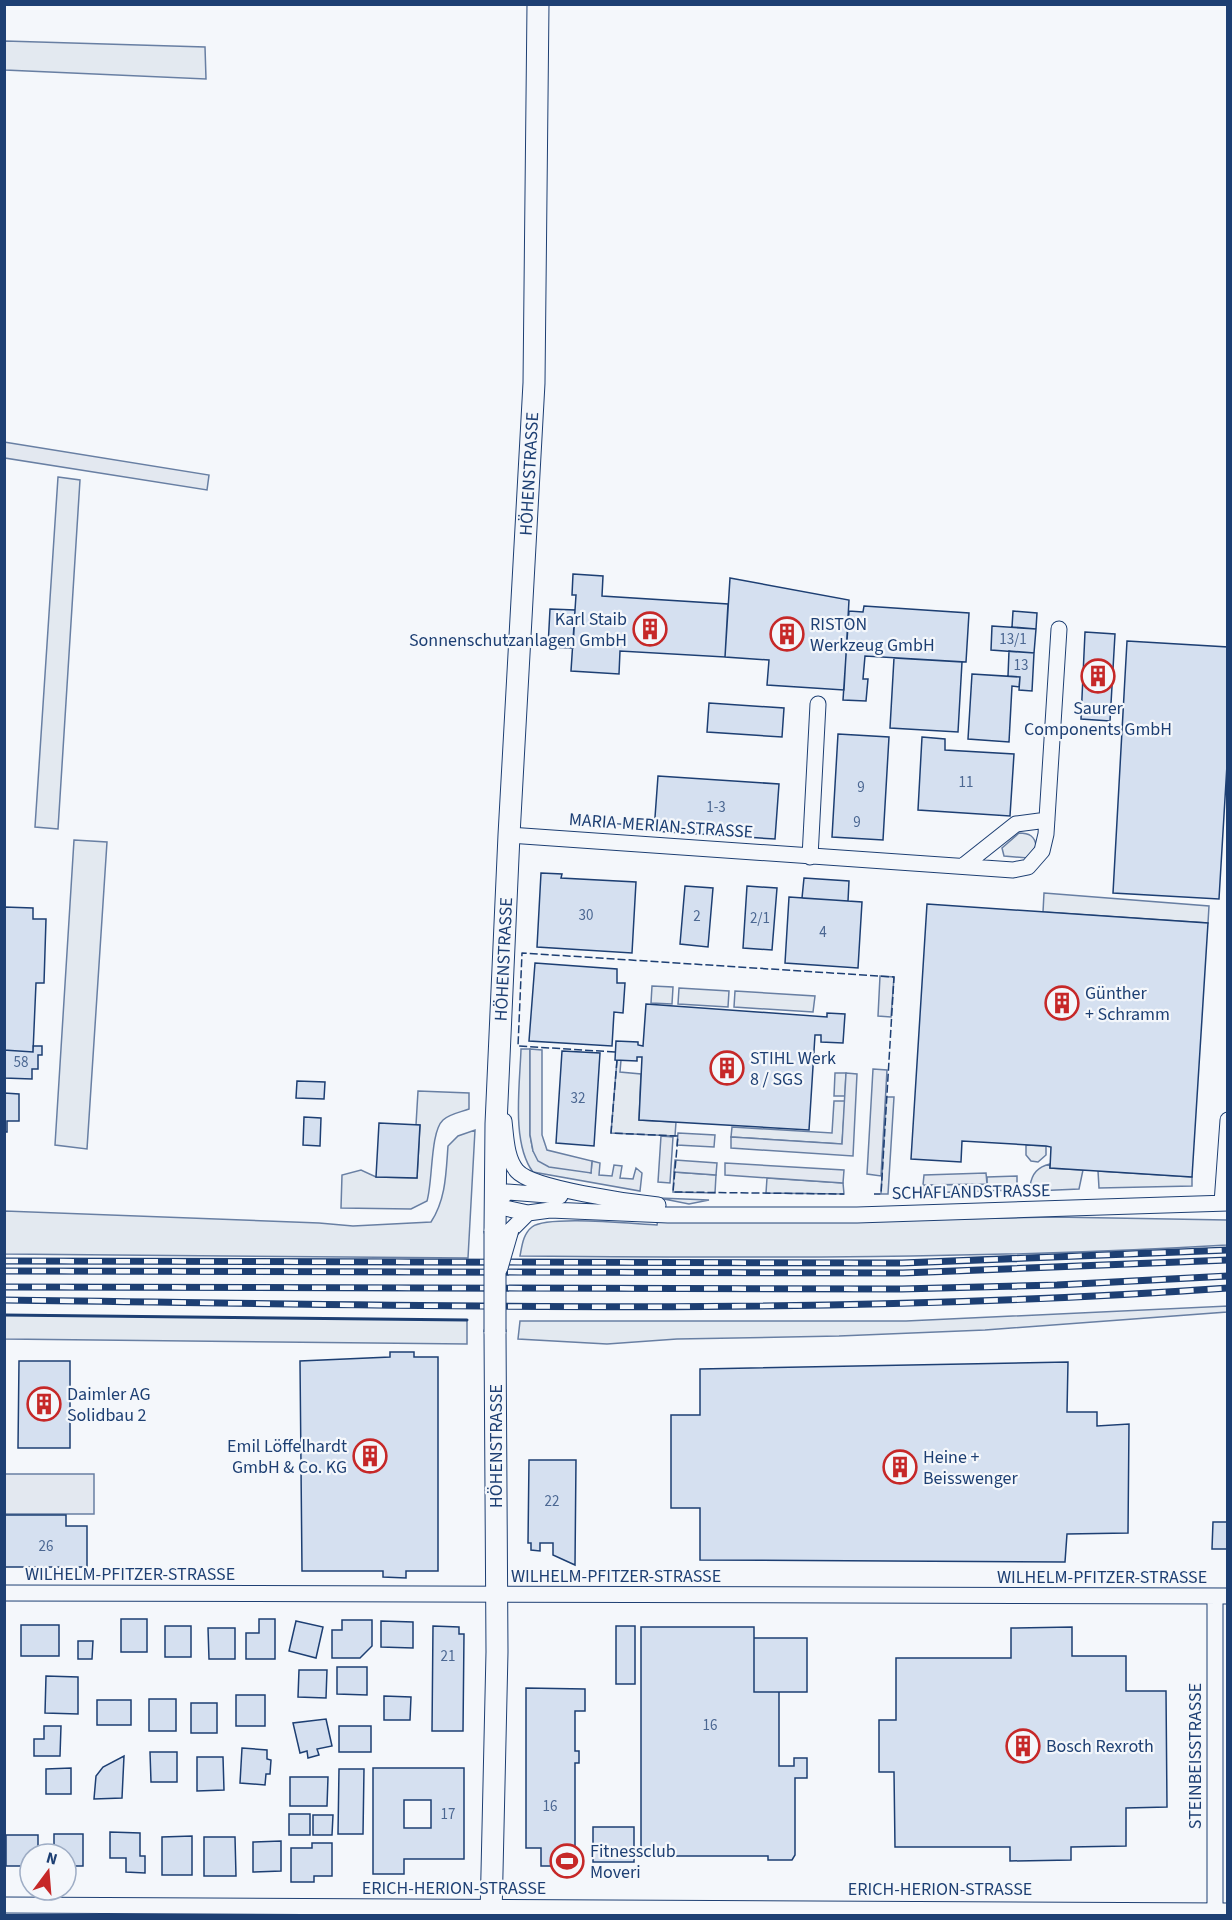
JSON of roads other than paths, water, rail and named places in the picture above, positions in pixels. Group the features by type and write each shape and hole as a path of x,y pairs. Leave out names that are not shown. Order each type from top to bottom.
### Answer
{"main road":[{"name":"HÖHENSTRASSE","path":"491,1911 497,1595 495,1286 503,1230 495,1206 498,1078 508,835 534,383 538,4"}],"street":[{"name":"MARIA-MERIAN-STRASSE","path":"508,835 1013,870 1029,867 1042,851 1047,820 1059,629"},
{"path":"810,857 818,704"},
{"path":"963,866 1016,824 1047,820"},
{"name":"SCHAFLANDSTRASSE","path":"498,1078 508,1151 516,1170 528,1180 558,1188 640,1203"},
{"name":"SCHAFLANDSTRASSE","path":"720,1213 519,1191 507,1192 495,1206 528,1213 550,1210 668,1215 720,1213 857,1215 1225,1203 1227,1120"},
{"path":"503,1230 528,1213"},
{"name":"WILHELM-PFITZER-STRASSE","path":"4,1593 1221,1596"},
{"name":"STEINBEISSTRASSE","path":"1219,1912 1221,1596"},
{"name":"ERICH-HERION-STRASSE","path":"9,1908 1219,1912"}],"railway":[{"path":"4,1261 902,1263 1228,1250"},
{"path":"4,1271 903,1273 1228,1260"},
{"path":"4,1287 902,1289 1057,1285 1228,1276"},
{"path":"4,1300 463,1306 769,1306 922,1303 1228,1288"}],"place":[{"name":"Karl Staib Sonnenschutzanlagen GmbH","path":"650,629"},
{"name":"RISTON Werkzeug GmbH","path":"787,634"},
{"name":"Saurer Components GmbH","path":"1098,676"},
{"name":"Günther + Schramm","path":"1062,1003"},
{"name":"STIHL Werk 8 / SGS","path":"727,1068"},
{"name":"Daimler AG Solidbau 2","path":"44,1404"},
{"name":"Emil Löffelhardt GmbH & Co. KG","path":"370,1456"},
{"name":"Heine + Beisswenger","path":"900,1467"},
{"name":"Bosch Rexroth","path":"1023,1746"},
{"name":"Fitnessclub Moveri","path":"567,1861"}]}
